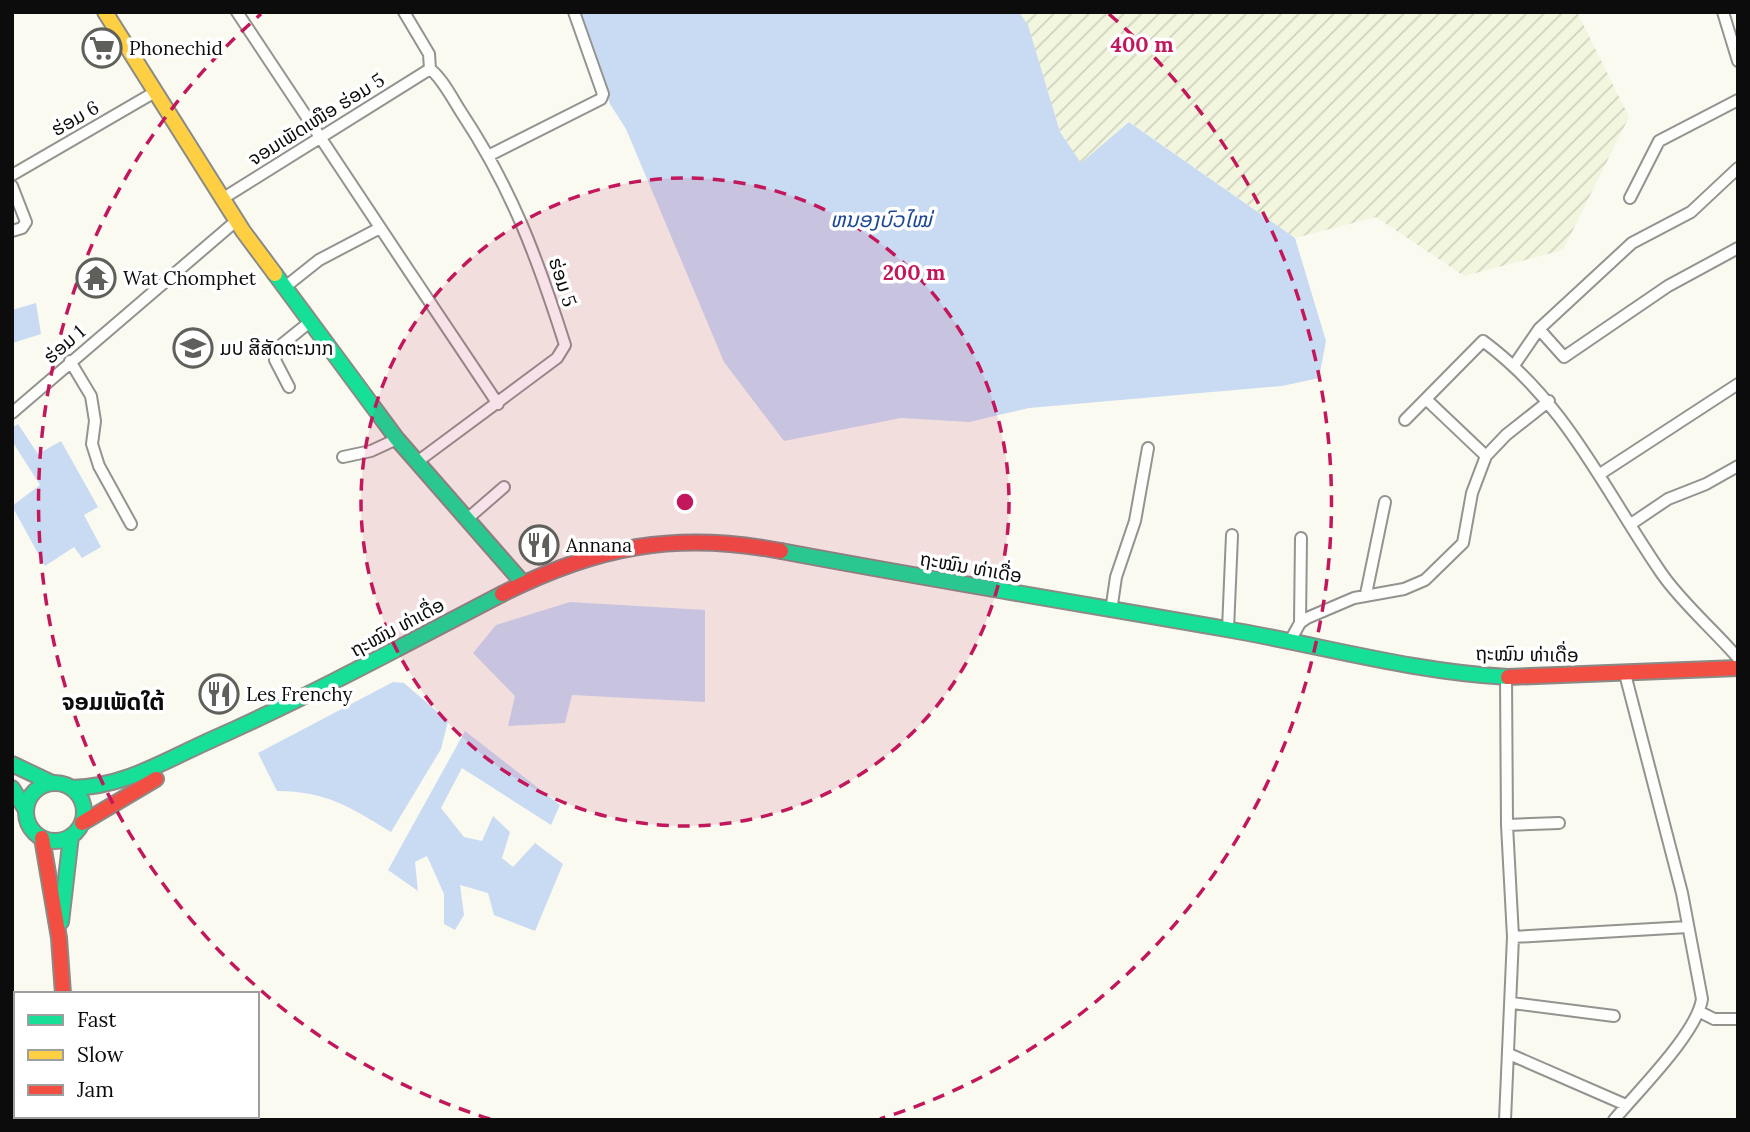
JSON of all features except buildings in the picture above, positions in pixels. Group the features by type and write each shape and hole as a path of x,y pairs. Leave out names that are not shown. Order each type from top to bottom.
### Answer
{"main road":[{"path":"105,12 236,221 397,439 522,582"},
{"name":"ຖະໝົນ ທ່າເດື່ອ","path":"82,822 237,731 522,582 607,551 653,543 708,541 767,548 1111,611 1228,629 1416,667 1506,677 1738,668"},
{"name":"ຖະໝົນ ທ່າເດື່ອ","path":"71,788 107,787 122,783 237,731"},
{"path":"12,764 52,783 71,788 83,803 82,822 71,836 58,841 42,838 30,826 12,788"},
{"path":"20,805 34,792 52,783"},
{"path":"59,937 71,836"},
{"path":"42,838 59,937 63,992"}],"street":[{"path":"237,12 350,179 378,229 498,404"},
{"name":"ຮ່ອມ 5","path":"404,12 429,54 430,69 489,155 534,247 565,345 557,358 416,462"},
{"path":"489,155 601,99 603,94 574,12"},
{"path":"1723,12 1738,61"},
{"name":"ຈອມເພັດເໜືອ ຮ່ອມ 5","path":"222,199 430,69"},
{"name":"ຮ່ອມ 6","path":"12,175 155,92"},
{"path":"1630,198 1659,141 1738,100"},
{"path":"1515,364 1539,330 1632,243 1691,212 1738,168"},
{"path":"12,186 26,222 22,228 12,231"},
{"name":"ຮ່ອມ 1","path":"12,413 236,221"},
{"path":"285,287 319,260 378,229"},
{"path":"1539,330 1563,357 1668,286 1738,248"},
{"path":"289,387 275,360 280,346 311,321"},
{"path":"1405,420 1483,341 1515,364 1549,401 1600,474 1664,576 1738,658"},
{"path":"70,361 91,396 95,421 92,444 99,466 131,524"},
{"path":"1600,474 1738,384"},
{"path":"1426,399 1486,456"},
{"path":"1300,623 1366,594 1417,586 1463,543 1472,493 1486,456 1506,435 1549,401"},
{"path":"342,457 371,451 397,439"},
{"path":"1111,611 1116,577 1135,521 1148,448"},
{"path":"1631,524 1668,499 1706,484 1738,466"},
{"path":"466,520 504,487"},
{"path":"1366,594 1385,502"},
{"path":"1228,629 1232,535"},
{"path":"1290,641 1300,623 1301,538"},
{"path":"1614,1120 1687,1032 1700,1012 1702,999 1688,927 1625,674"},
{"path":"1505,1120 1513,937 1507,825 1506,677"},
{"path":"1507,825 1559,824"},
{"path":"1513,937 1688,927"},
{"path":"1512,1003 1614,1016"},
{"path":"1700,1012 1714,1019 1738,1019"},
{"path":"1509,1054 1626,1105"}],"green space":[{"path":"1019,12 1577,12 1629,117 1563,250 1464,276 1376,217 1295,238 1130,122 1081,164 1060,132 1028,26"}],"water":[{"name":"ຫນອງບົວໄໝ່","path":"579,12 1019,12 1028,25 1060,132 1081,163 1129,122 1295,238 1326,341 1319,378 1282,386 1029,408 969,422 901,418 784,441 724,362 626,129 610,104"},
{"path":"36,303 41,334 13,343 12,310"},
{"path":"18,424 38,454 61,441 98,507 84,515 101,547 82,558 74,547 45,566 12,506 40,485 12,441 12,428"},
{"path":"570,602 705,610 705,702 572,695 565,723 508,726 515,696 473,653 496,625"},
{"path":"393,682 404,683 448,721 441,749 391,832 363,815 324,797 277,791 258,753"},
{"path":"465,731 560,805 551,825 462,768 441,808 464,837 482,841 493,816 510,832 502,858 513,867 535,843 563,864 535,931 494,915 488,893 460,885 464,915 455,930 444,924 444,894 427,856 415,862 418,891 388,870"}],"traffic: fast":[{"path":"275,274 397,439 522,582"},
{"path":"781,551 1226,629 1401,664 1508,677"},
{"path":"71,788 109,783 160,764 321,688 502,594"},
{"path":"12,764 52,783"},
{"path":"55,783 66,785 79,796 84,812 82,823 71,836 55,841 44,839 31,828 26,812 28,801 39,788 55,783"},
{"path":"12,788 26,810"},
{"path":"61,922 71,836"}],"traffic: slow":[{"path":"105,12 243,231 275,274"}],"traffic: jam":[{"path":"502,594 571,564 638,547 706,543 781,551"},
{"path":"1508,677 1738,668"},
{"path":"82,823 156,779"},
{"path":"42,838 59,938 63,992"}],"place":[{"name":"Phonechid","path":"102,48"},
{"name":"Wat Chomphet","path":"96,278"},
{"name":"ມປ ສີສັດຕະນາກ","path":"193,348"},
{"name":"Annana","path":"539,545"},
{"name":"Les Frenchy","path":"219,694"}],"district":[{"name":"ຈອມເພັດໃຕ້","path":"113,701"}]}
